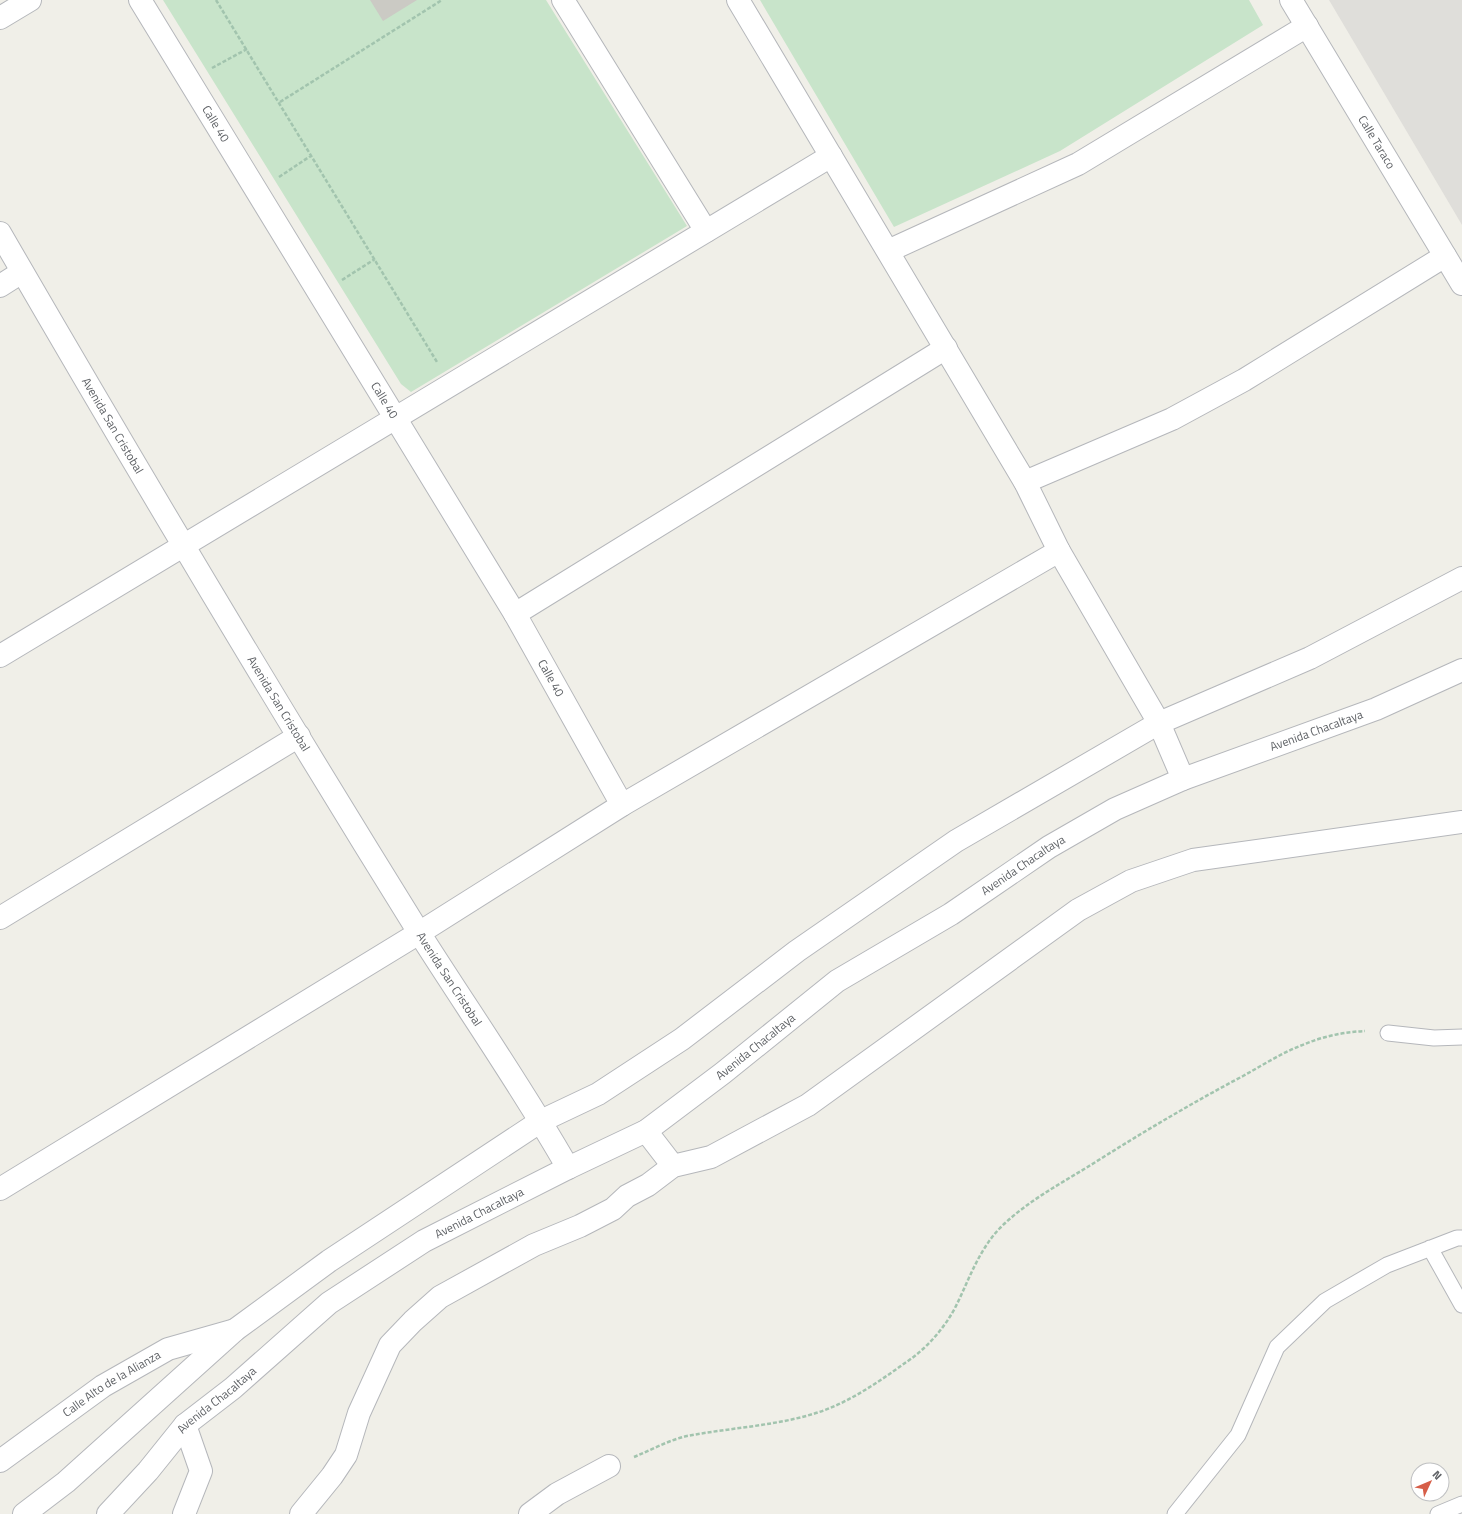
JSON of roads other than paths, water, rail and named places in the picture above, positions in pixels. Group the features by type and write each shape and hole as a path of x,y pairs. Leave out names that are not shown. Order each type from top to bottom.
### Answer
{"street":[{"path":"0,18 30,0"},
{"name":"Calle 40","path":"140,0 515,614 622,805"},
{"path":"563,0 706,231"},
{"path":"738,0 1025,482 1059,551 1159,723 1183,779"},
{"name":"Calle Taraco","path":"1291,0 1462,284"},
{"path":"888,251 1078,164 1307,26"},
{"path":"0,656 831,156"},
{"name":"Avenida San Cristobal","path":"0,233 184,545 299,736 419,933 541,1121 568,1168"},
{"path":"1025,482 1185,412 1244,380 1445,256"},
{"path":"0,286 22,272"},
{"path":"515,614 946,348"},
{"path":"0,1189 419,933 622,805 1059,551"},
{"path":"24,1514 66,1482 235,1330 329,1261 541,1121 598,1094 682,1039 797,951 956,841 1159,723 1310,658 1462,578"},
{"name":"Avenida Chacaltaya","path":"108,1514 148,1471 185,1425 233,1388 329,1303 424,1241 568,1168 646,1131 724,1073 837,981 951,914 1049,847 1115,810 1183,779 1376,709 1462,670"},
{"path":"0,918 299,736"},
{"path":"301,1514 332,1476 346,1455 359,1413 390,1345 440,1296 534,1245 580,1226 613,1209 627,1196 648,1185 673,1166 711,1157 808,1105 1078,910 1131,881 1193,860 1462,822"},
{"path":"646,1131 673,1166"},
{"name":"Calle Alto de la Alianza","path":"0,1461 103,1386 168,1349 235,1330"},
{"path":"184,1514 201,1471 185,1425"},
{"path":"530,1514 557,1494 609,1466"}],"lane":[{"path":"1388,1033 1434,1038 1462,1037"},
{"path":"1175,1514 1238,1435 1277,1347 1325,1301 1387,1265 1430,1248 1462,1238"},
{"path":"1430,1248 1462,1306"},
{"path":"1438,1514 1462,1504"}]}
